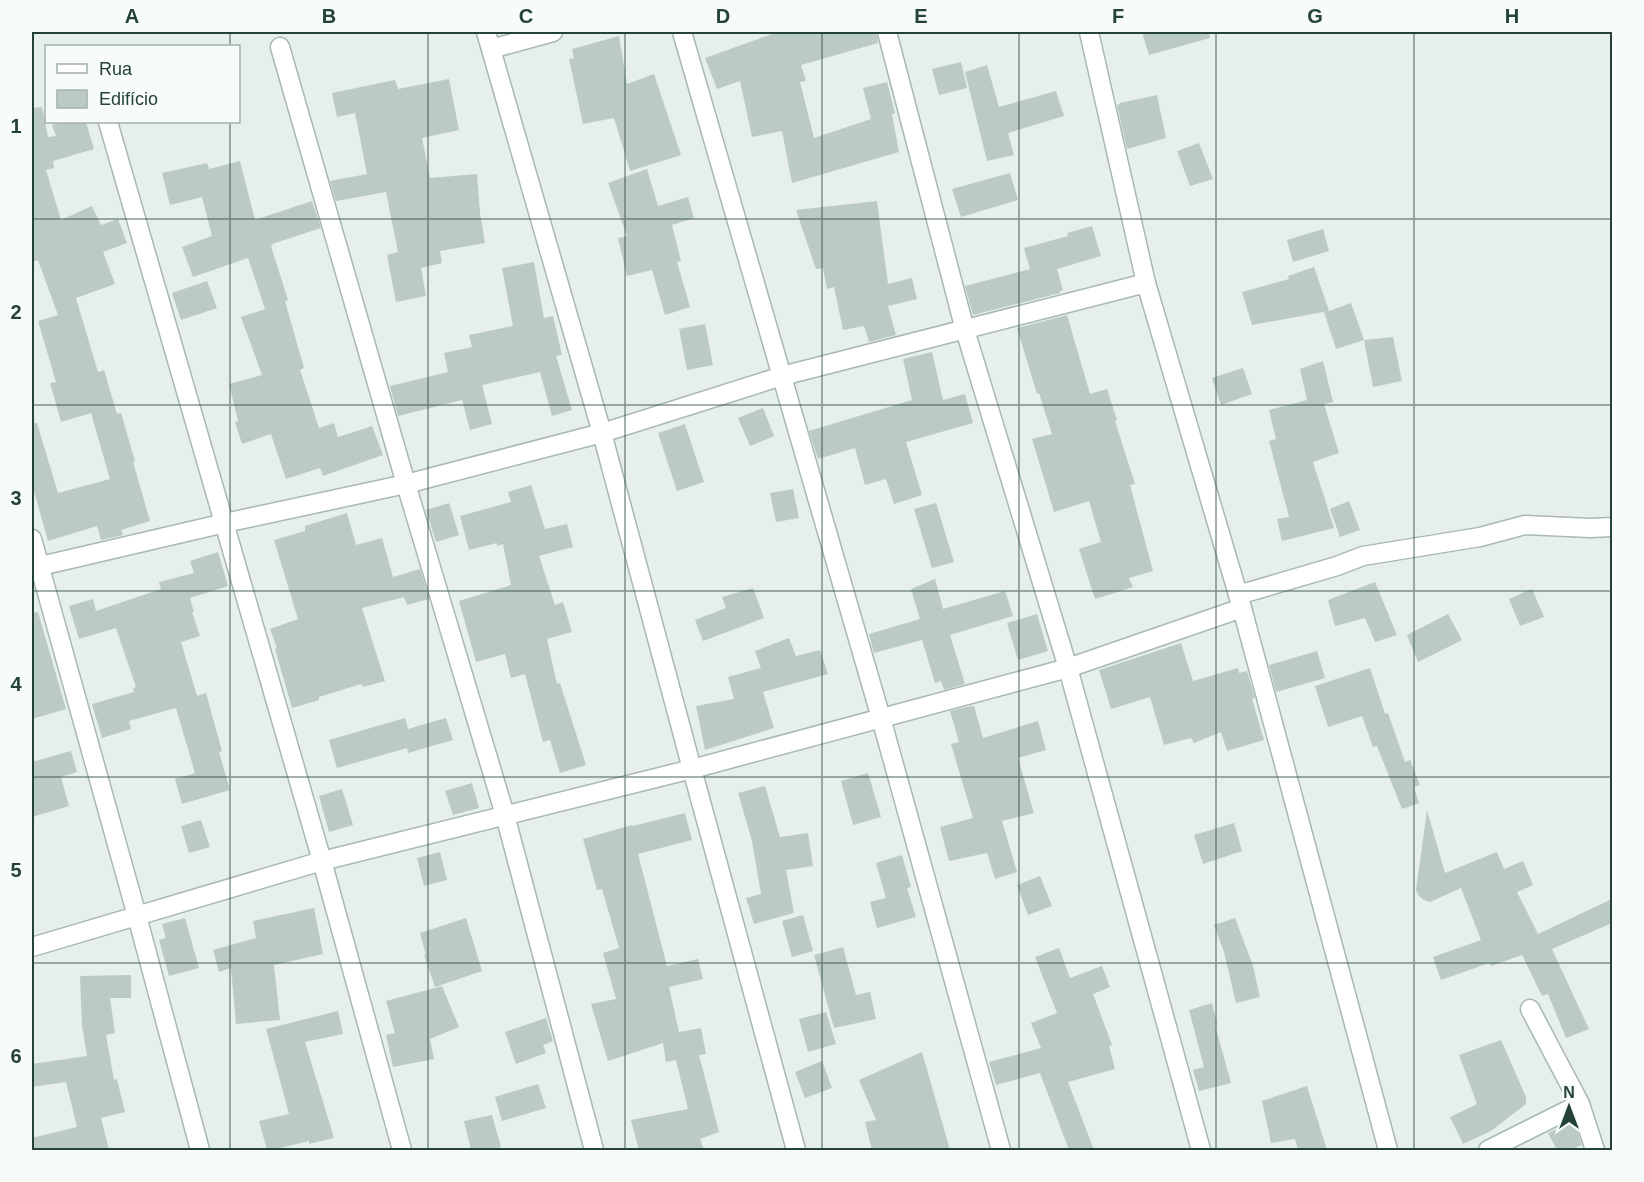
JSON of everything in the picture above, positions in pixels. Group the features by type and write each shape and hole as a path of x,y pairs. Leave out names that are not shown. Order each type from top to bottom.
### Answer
{"street":[{"path":"553,32 488,40 602,433 796,1150"},
{"path":"682,32 881,718 1001,1150"},
{"path":"886,32 965,330 1068,668 1201,1150"},
{"path":"1089,32 1146,283 1240,602 1388,1150"},
{"path":"280,47 406,484 505,815 594,1150"},
{"path":"108,123 322,861 402,1150"},
{"path":"35,567 406,484 602,433 782,376 1146,283"},
{"path":"32,947 322,861 692,769 1068,668 1363,556 1480,537 1525,525 1612,527"},
{"path":"32,539 35,567 137,916 200,1150"},
{"path":"1530,1009 1580,1104 1595,1150"},
{"path":"1488,1150 1580,1104"}],"building":[{"path":"778,32 876,32 878,43 801,65 806,81 800,82 814,138 871,119 863,88 887,82 895,113 892,114 899,152 792,183 782,131 752,137 740,81 717,89 705,58"},
{"path":"1142,32 1209,32 1210,38 1149,55"},
{"path":"619,36 627,84 654,74 681,155 630,171 614,118 583,124 569,59 574,58 572,49"},
{"path":"961,62 967,88 939,95 932,69"},
{"path":"987,65 999,107 1056,91 1064,116 1008,133 1014,155 987,161 965,72"},
{"path":"449,79 459,130 422,138 430,178 477,174 485,243 440,251 442,263 421,268 426,296 396,302 387,255 398,252 386,192 336,201 330,181 367,174 355,113 337,117 332,93 395,80 398,89"},
{"path":"1157,95 1166,138 1127,149 1117,105"},
{"path":"42,107 48,137 56,136 52,125 86,123 94,149 53,161 54,168 46,170 61,220 92,206 101,225 118,219 127,243 103,252 115,284 76,298 98,372 104,370 117,414 121,413 150,521 121,530 123,535 101,540 97,526 48,541 32,484 32,423 37,423 58,493 110,479 91,413 61,422 50,383 56,382 38,321 58,315 38,260 32,262 32,108"},
{"path":"1199,143 1213,179 1190,186 1177,151"},
{"path":"240,161 255,220 312,201 321,228 271,246 288,300 285,301 304,368 300,370 319,428 334,423 338,437 372,426 383,455 323,476 320,468 286,479 271,434 242,444 235,422 238,421 229,384 262,375 241,317 265,309 248,258 193,277 182,247 212,236 202,197 170,205 162,173 207,163 209,169"},
{"path":"647,169 658,206 688,197 694,218 672,225 681,261 677,262 690,307 665,315 652,270 627,276 618,238 627,236 608,183"},
{"path":"1010,173 1018,200 961,217 952,189"},
{"path":"877,201 888,284 912,278 917,299 888,306 896,335 869,342 864,326 843,330 834,287 827,289 823,268 816,269 796,210"},
{"path":"1092,226 1101,256 1057,269 1063,290 1060,293 973,315 965,286 1030,269 1024,248 1068,236 1067,233"},
{"path":"1323,229 1329,251 1293,262 1287,240"},
{"path":"534,262 544,318 553,316 562,355 556,356 572,410 552,416 540,372 482,385 492,424 470,430 462,400 398,416 390,386 448,372 444,353 472,347 469,335 513,326 502,268"},
{"path":"1314,267 1329,311 1252,325 1242,292 1289,279 1288,276"},
{"path":"207,281 217,308 181,320 172,293"},
{"path":"1351,303 1364,340 1336,349 1324,312"},
{"path":"1067,315 1090,394 1107,389 1135,484 1130,485 1153,571 1129,578 1133,587 1095,599 1079,549 1101,542 1089,501 1054,512 1032,439 1052,434 1017,328"},
{"path":"705,324 713,365 687,370 679,329"},
{"path":"1393,337 1402,381 1373,387 1364,340"},
{"path":"932,352 943,400 965,394 973,423 906,442 922,495 894,504 886,479 865,485 855,448 818,459 809,431 912,400 903,359"},
{"path":"1323,361 1333,402 1324,404 1339,453 1313,462 1334,528 1282,541 1277,519 1289,517 1269,441 1276,439 1269,410 1307,400 1300,369"},
{"path":"1243,368 1252,394 1221,405 1212,378"},
{"path":"763,408 774,436 750,446 738,418"},
{"path":"685,424 704,482 677,491 658,433"},
{"path":"531,485 545,529 567,524 573,547 539,556 555,605 563,602 572,632 547,639 557,684 560,683 586,765 560,773 550,740 543,742 525,674 511,678 505,654 476,662 459,601 511,585 503,544 497,546 497,543 469,550 460,516 511,502 508,492"},
{"path":"793,489 799,518 776,522 770,493"},
{"path":"1349,501 1360,530 1340,537 1330,509"},
{"path":"449,503 459,535 436,542 426,510"},
{"path":"936,503 954,562 932,568 914,509"},
{"path":"347,513 356,545 382,538 393,577 420,569 429,599 407,605 404,597 362,608 385,681 363,687 361,684 292,708 270,629 298,619 274,540 305,531 305,526"},
{"path":"218,552 228,586 190,598 200,636 181,642 197,696 206,693 230,790 182,804 175,779 195,773 176,708 129,721 131,729 102,738 92,704 134,692 133,688 136,687 116,628 79,639 69,606 93,599 96,611 161,589 159,582 194,573 190,561"},
{"path":"935,579 943,609 1005,591 1013,616 950,635 965,684 944,690 941,681 935,683 922,640 874,653 869,634 920,619 911,589"},
{"path":"1375,582 1397,635 1375,642 1365,618 1335,626 1328,600"},
{"path":"753,588 764,618 703,641 695,620 726,608 722,597"},
{"path":"1532,589 1544,617 1520,626 1509,599"},
{"path":"38,612 66,709 32,719 32,613"},
{"path":"1037,614 1048,651 1018,660 1007,623"},
{"path":"1448,614 1462,640 1418,662 1407,635"},
{"path":"789,638 796,656 820,650 828,674 763,692 774,728 705,750 696,706 734,699 728,677 761,668 755,651"},
{"path":"1181,643 1193,681 1238,668 1239,673 1247,671 1255,698 1252,699 1264,740 1227,751 1221,732 1194,743 1191,738 1164,745 1150,697 1111,709 1099,670"},
{"path":"1317,651 1325,678 1276,692 1269,665"},
{"path":"1370,668 1385,714 1388,713 1405,762 1410,760 1420,785 1414,787 1419,803 1402,809 1377,746 1373,747 1362,716 1328,727 1315,686"},
{"path":"974,706 983,738 1038,721 1046,750 1018,758 1034,813 1002,821 1017,872 995,879 987,853 949,861 940,827 973,818 951,744 959,742 950,711"},
{"path":"405,718 408,729 446,718 453,740 408,753 407,748 337,768 329,740"},
{"path":"71,751 77,772 61,777 69,806 32,817 32,762"},
{"path":"868,773 881,817 853,825 841,781"},
{"path":"472,783 479,808 453,815 445,791"},
{"path":"765,786 780,837 808,833 813,866 786,870 794,913 754,924 746,898 761,894 752,841 738,793"},
{"path":"342,789 353,825 329,832 319,796"},
{"path":"1427,810 1445,873 1497,852 1504,869 1523,861 1533,885 1517,892 1538,934 1612,899 1612,923 1552,949 1589,1029 1566,1038 1548,994 1542,996 1522,955 1491,966 1489,963 1441,980 1433,957 1481,940 1461,888 1430,902 1419,896 1416,890"},
{"path":"685,813 692,840 638,854 667,966 698,959 703,979 669,987 679,1032 701,1028 706,1054 699,1055 719,1132 700,1139 704,1150 639,1150 631,1120 688,1109 676,1060 666,1062 663,1043 608,1061 591,1004 616,999 603,953 619,948 602,889 597,890 583,839"},
{"path":"201,820 210,847 189,853 181,826"},
{"path":"1234,823 1242,851 1203,864 1194,835"},
{"path":"440,852 447,880 424,886 417,858"},
{"path":"902,855 911,887 907,888 916,917 877,928 870,902 886,898 876,863"},
{"path":"1040,876 1052,906 1028,915 1017,885"},
{"path":"314,908 323,954 274,965 280,1020 236,1024 231,968 219,972 213,950 256,938 253,921"},
{"path":"803,915 813,951 792,957 782,921"},
{"path":"185,918 199,968 169,976 159,940 166,938 162,924"},
{"path":"466,918 482,971 435,987 424,955 426,955 420,933"},
{"path":"1235,918 1253,966 1260,997 1236,1003 1224,952 1214,925"},
{"path":"843,947 856,995 870,992 876,1019 834,1028 814,955"},
{"path":"1059,948 1070,978 1102,966 1110,987 1093,994 1112,1045 1109,1046 1115,1069 1068,1082 1094,1150 1069,1150 1040,1073 996,1085 989,1062 1041,1048 1031,1023 1057,1013 1035,957"},
{"path":"131,975 131,998 110,998 115,1033 106,1035 114,1080 117,1079 125,1112 101,1118 109,1150 32,1150 32,1138 77,1127 66,1082 32,1087 32,1064 87,1056 82,1026 80,976"},
{"path":"442,986 459,1027 430,1039 434,1059 393,1067 386,1035 395,1033 386,1001"},
{"path":"1212,1003 1217,1024 1215,1025 1231,1083 1199,1091 1193,1070 1204,1067 1189,1010"},
{"path":"338,1011 343,1034 305,1042 334,1138 267,1150 259,1121 289,1114 266,1029"},
{"path":"826,1012 836,1044 808,1052 799,1019"},
{"path":"546,1018 553,1041 543,1045 546,1053 516,1064 505,1032"},
{"path":"1501,1040 1526,1097 1526,1104 1491,1131 1463,1144 1450,1117 1477,1104 1459,1055"},
{"path":"922,1052 950,1150 872,1150 865,1122 876,1120 859,1080"},
{"path":"822,1061 832,1088 805,1098 795,1072"},
{"path":"538,1084 546,1108 502,1121 495,1097"},
{"path":"1307,1086 1327,1150 1298,1150 1295,1139 1271,1143 1262,1101"},
{"path":"492,1115 501,1147 471,1150 464,1121"},
{"path":"1574,1121 1582,1145 1569,1150 1557,1150 1548,1133"}]}
